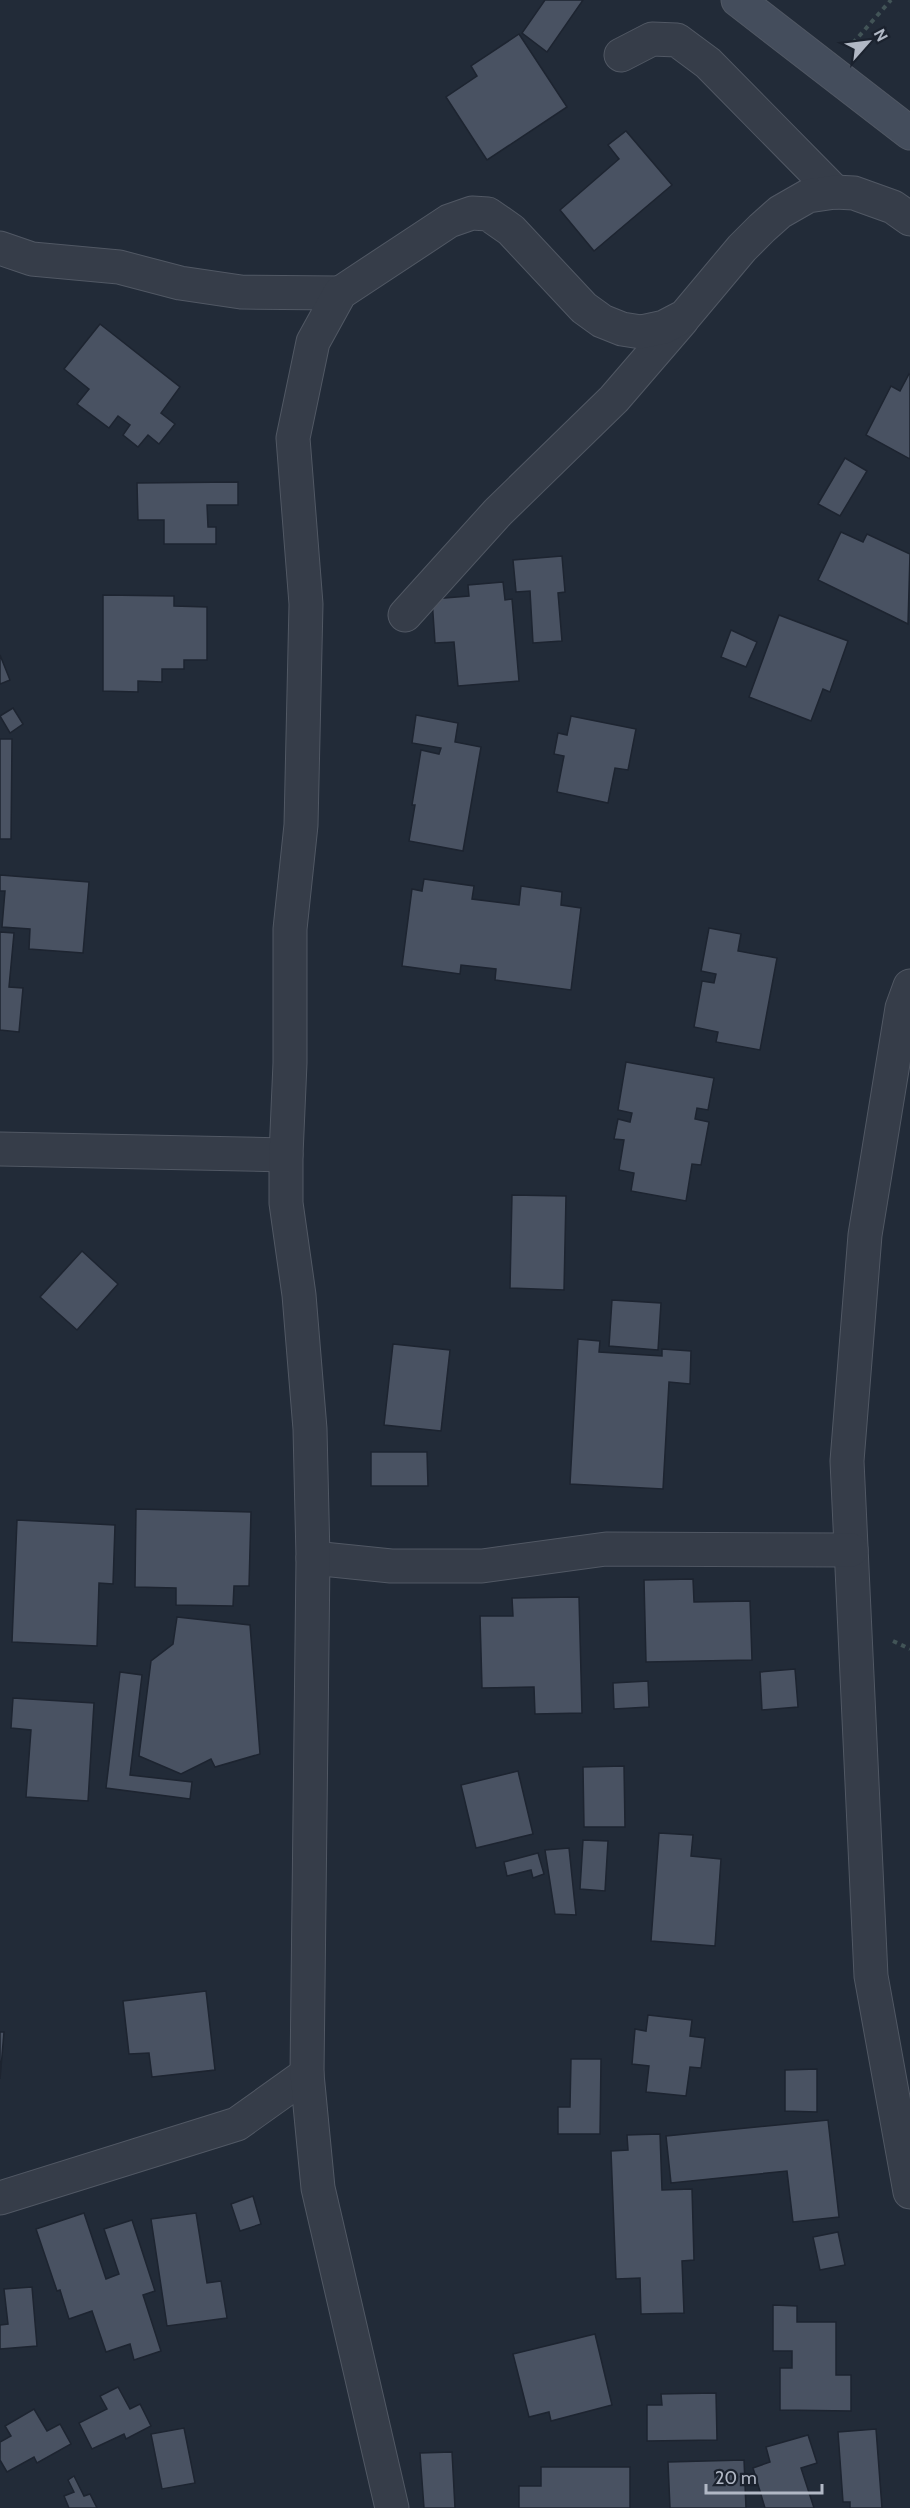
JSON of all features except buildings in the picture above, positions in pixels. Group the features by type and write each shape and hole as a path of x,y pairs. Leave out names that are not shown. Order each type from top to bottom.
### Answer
{"street":[{"path":"738,0 910,133"},
{"path":"621,55 652,39 677,40 708,63 835,192"},
{"path":"405,615 498,512 614,399 742,248 780,212 808,196 835,192 854,193 893,207 910,219"},
{"path":"392,2508 318,2188 307,2074 313,1558 310,1429 300,1295 286,1203 290,1063 290,929 302,825 306,604 293,438 313,342 340,293 449,221 472,213 488,214 511,230 584,308 602,321 622,329 641,332 664,327 685,316"},
{"path":"0,248 32,259 118,267 180,283 241,292 340,293"},
{"path":"910,986 902,1008 865,1234 847,1461 871,1976 910,2192"},
{"path":"0,1149 286,1155"},
{"path":"313,1558 391,1566 482,1566 606,1549 851,1550"},
{"path":"0,2198 237,2124 307,2074"}],"path":[{"path":"828,71 891,0"}]}
